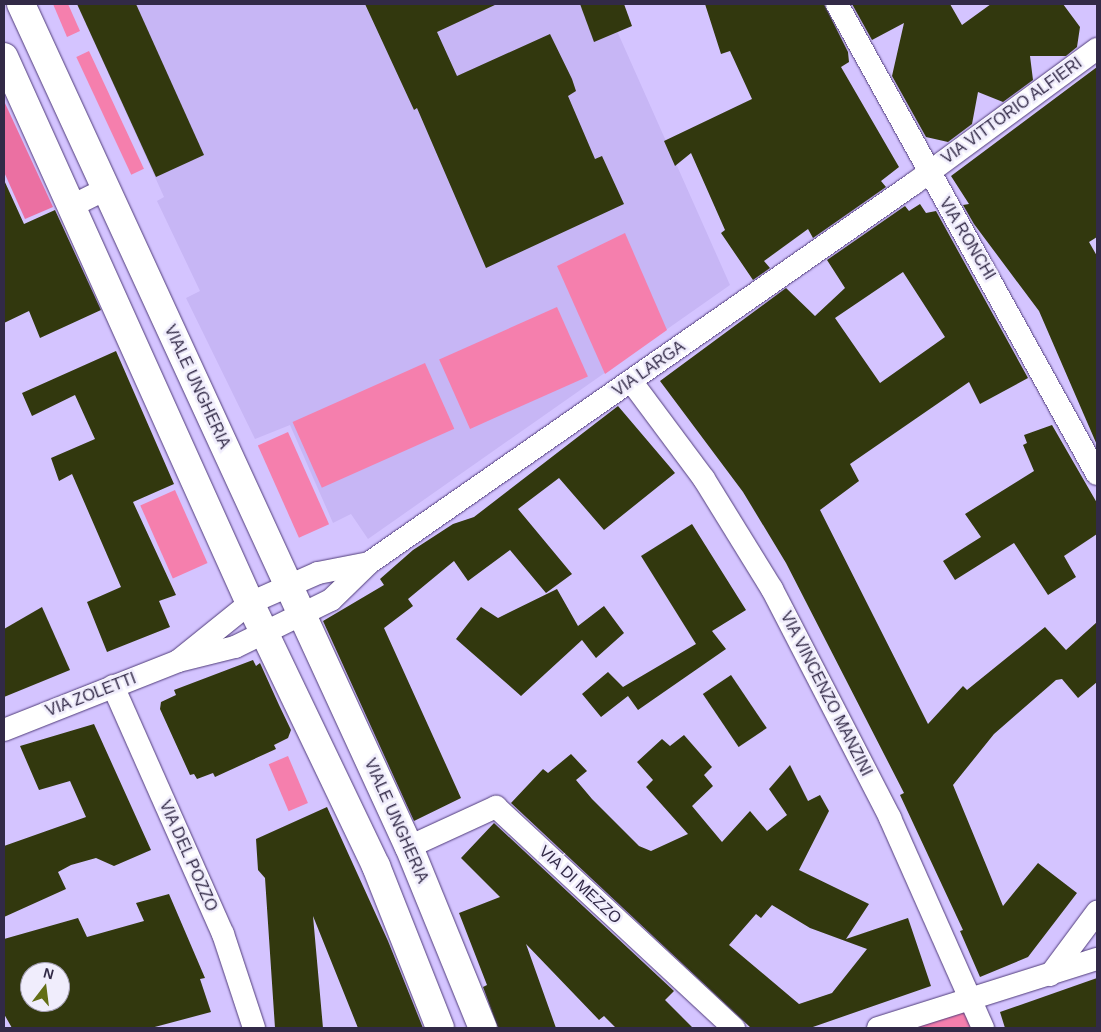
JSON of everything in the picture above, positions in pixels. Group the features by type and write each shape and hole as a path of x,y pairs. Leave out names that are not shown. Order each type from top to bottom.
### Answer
{"street":[{"name":"VIALE UNGHERIA","path":"21,4 410,847 483,1028"},
{"name":"VIA RONCHI","path":"837,4 927,173 1034,353 1094,461"},
{"name":"VIA VITTORIO ALFIERI","path":"927,173 1097,49"},
{"path":"4,57 250,603 376,866 440,1028"},
{"name":"VIA LARGA","path":"304,617 353,584 369,563 927,173"},
{"path":"70,206 106,189"},
{"name":"VIA VINCENZO MANZINI","path":"632,381 704,479 772,589 890,818 983,1028"},
{"name":"VIA LARGA","path":"289,584 342,566 369,563"},
{"path":"250,603 289,584"},
{"name":"VIA ZOLETTI","path":"178,661 250,603"},
{"path":"265,635 304,617"},
{"name":"VIA ZOLETTI","path":"4,730 178,661 206,658 265,635"},
{"name":"VIA DEL POZZO","path":"113,686 223,934 254,1028"},
{"name":"VIA DI MEZZO","path":"410,847 496,807 734,1028"},
{"path":"1050,975 1097,912"},
{"path":"878,1028 1097,959"}],"shaded area":[{"path":"53,4 68,4 80,31 67,37"},
{"path":"77,4 605,4 730,285 368,539 351,514 333,523 290,425 255,439 186,298 200,291 157,201 164,197"},
{"path":"89,51 144,169 131,175 76,57"},
{"path":"4,101 53,207 25,219 4,172"},
{"path":"625,233 667,330 605,374 557,266"},
{"path":"557,307 588,376 470,429 439,359"},
{"path":"425,363 454,429 322,488 293,422"},
{"path":"288,432 329,524 299,538 258,445"},
{"path":"175,490 208,563 173,579 140,505"},
{"path":"288,756 308,803 289,811 269,764"},
{"path":"971,998 983,1028 878,1028"}],"building":[{"path":"77,4 136,4 204,155 156,177"},
{"path":"365,4 497,4 437,32 457,76 550,34 572,79 576,91 568,96 595,159 602,156 624,204 486,268 417,108 414,110"},
{"path":"580,4 624,4 632,26 594,42"},
{"path":"705,4 824,4 848,52 849,62 841,67 899,167 881,181 886,187 813,238 808,229 764,261 770,268 753,280 721,233 725,230 691,153 675,166 664,141 752,99 730,51 721,54"},
{"path":"852,4 950,4 962,25 991,4 1063,4 1080,27 1077,47 1066,56 1030,56 1033,80 1003,102 978,92 972,124 948,142 926,137 892,76 904,23 872,40"},
{"path":"1097,67 1097,237 1089,242 1097,256 1097,445 1039,311 974,224 963,205 969,204 951,176"},
{"path":"4,180 24,224 55,210 101,310 40,338 29,311 4,323"},
{"path":"920,204 926,213 936,211 1028,378 980,404 969,382 850,464 859,481 820,510 928,724 963,686 967,690 1045,627 1066,650 1097,622 1097,682 1078,698 1062,679 1056,680 994,734 953,785 1003,906 1038,863 1077,893 1028,957 980,977 960,931 963,930 900,795 904,793 786,563 743,492 660,381 786,288 815,316 845,288 827,260 905,206 909,211","holes":["903,272 945,337 880,383 835,318"]},
{"path":"116,351 174,484 133,502 176,595 159,601 170,627 107,652 87,602 121,587 72,474 59,481 51,458 95,439 75,395 32,416 22,393"},
{"path":"618,406 675,473 604,530 559,478 518,509 572,574 546,593 510,550 468,581 454,561 408,599 413,606 384,628 461,798 414,821 323,621 384,585 380,579 413,550 453,524 474,517"},
{"path":"1052,425 1097,503 1097,534 1064,556 1076,577 1048,595 1014,543 955,580 943,561 981,537 965,514 1034,471 1023,445 1027,443 1024,435"},
{"path":"692,524 746,610 712,631 726,649 638,710 628,696 601,717 582,694 608,672 623,687 696,644 641,556"},
{"path":"557,589 578,626 604,606 624,633 596,658 582,640 521,696 456,639 481,607 498,618"},
{"path":"42,607 70,670 4,697 4,629"},
{"path":"253,660 256,666 260,663 291,730 288,738 274,745 276,749 215,777 213,773 197,779 194,774 190,775 160,709 161,702 176,695 174,690"},
{"path":"731,675 767,728 739,747 703,694"},
{"path":"94,724 151,850 114,866 96,858 71,865 58,872 66,889 4,917 4,846 86,817 70,781 39,790 20,746"},
{"path":"684,735 712,767 704,775 713,786 692,806 722,842 750,811 767,831 787,815 769,789 790,765 808,801 820,795 829,811 799,870 869,904 846,939 908,918 931,986 810,1028 751,1028 511,803 543,769 548,773 571,754 587,771 576,780 592,799 639,846 651,851 688,834 646,787 653,780 637,762 662,739 670,746","holes":["772,905 810,928 867,949 832,993 799,1004 729,945 756,914 761,918"]},
{"path":"327,807 388,941 423,1028 358,1028 313,916 323,1028 275,1028 265,878 258,870 256,839"},
{"path":"494,823 674,991 665,1000 693,1028 616,1028 604,1016 599,1020 526,944 556,1028 498,1028 483,987 487,985 459,913 500,897 461,858"},
{"path":"169,894 205,978 200,979 211,1012 151,1028 12,1028 4,1014 4,939 78,918 87,937 144,921 136,903"},
{"path":"1097,978 1097,1028 1005,1028 1000,1012"}]}
